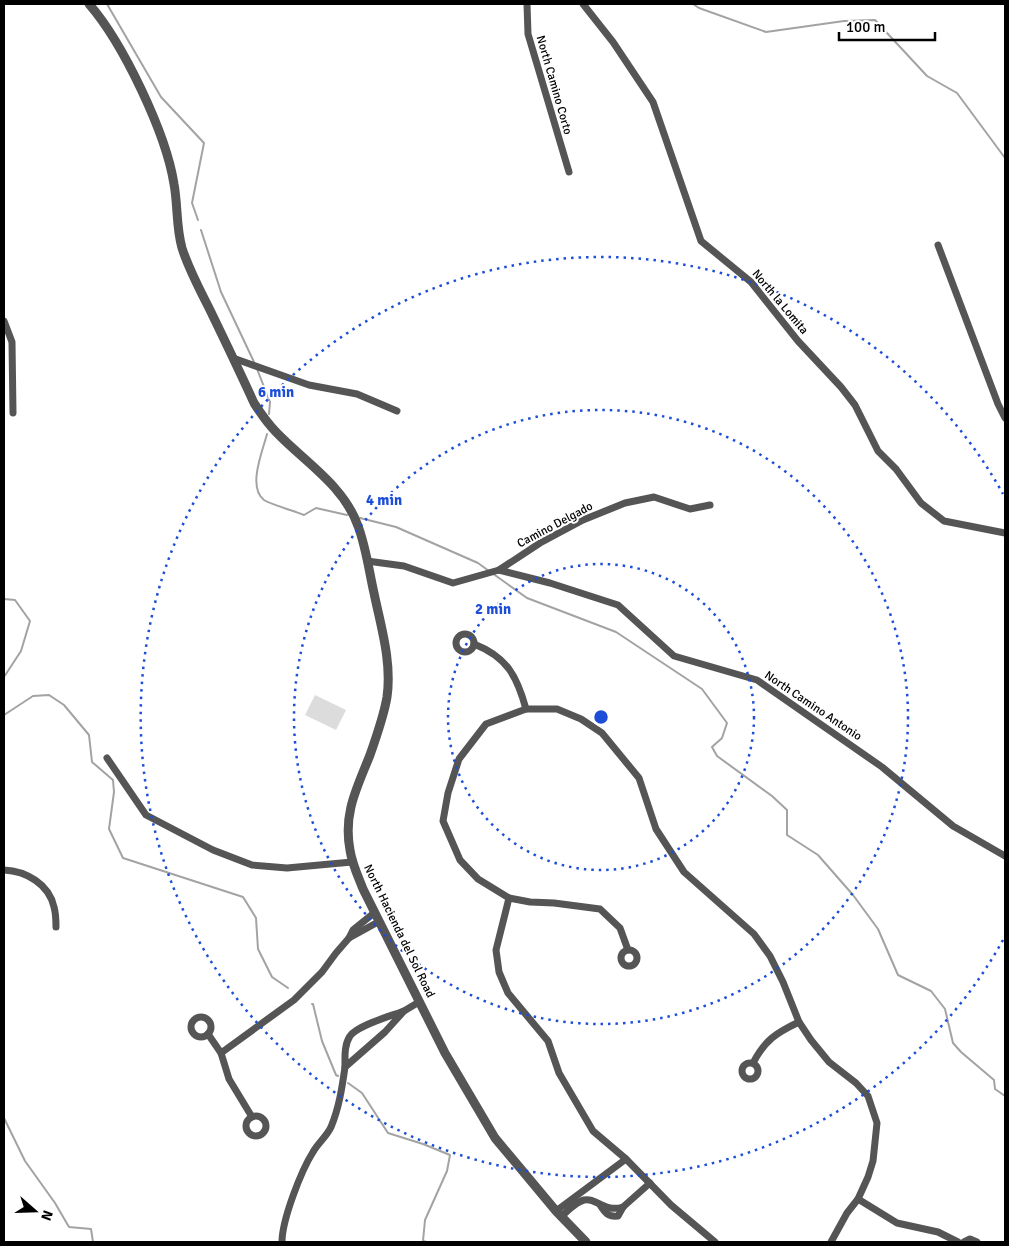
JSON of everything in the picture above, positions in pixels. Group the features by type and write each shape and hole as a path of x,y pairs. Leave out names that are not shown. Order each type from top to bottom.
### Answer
{"street":[{"name":"North Hacienda del Sol Road","path":"89,4 130,68 154,121 170,167 174,185 178,228 188,266 234,358 254,403 278,434 345,499 358,526 386,648 389,673 386,698 379,726 371,753 354,794 350,812 349,848 352,862 376,918 445,1053 495,1138 558,1214 586,1242"},
{"name":"North Camino Corto","path":"528,4 528,34 569,172"},
{"name":"North la Lomita","path":"583,4 613,42 653,102 701,241 751,282 798,341 841,387 855,404 878,451 896,469 922,503 944,520 1005,533"},
{"path":"938,245 1005,418"},
{"path":"4,321 12,342 13,413"},
{"path":"234,358 310,385 357,394 398,411"},
{"name":"Camino Delgado","path":"499,570 540,543 583,520 626,503 654,498 690,509 710,505"},
{"path":"367,562 404,566 453,584 499,570"},
{"name":"North Camino Antonio","path":"499,570 550,583 618,605 674,656 757,680 882,767 953,826 1005,856"},
{"path":"474,644 486,649 507,665 520,688 526,709"},
{"path":"628,950 620,928 600,909 509,898 484,883 460,860 443,821 448,793 459,759 486,724 526,709 557,709 581,719 602,733 639,778 656,829 684,872 719,901 758,938 776,969 799,1022 811,1040 829,1062 856,1083 868,1096 877,1123 876,1150 868,1177 858,1199 847,1213 831,1242"},
{"path":"107,758 146,815 214,850 252,865 287,868 352,862"},
{"path":"4,870 27,875 42,886 54,907 56,927"},
{"path":"509,898 496,950 499,972 508,993 548,1041 554,1063 593,1131 626,1159 671,1205 715,1242"},
{"path":"221,1053 294,1000 322,972 349,938 353,930 376,918"},
{"path":"282,1242 286,1216 296,1188 312,1153 330,1128 340,1101 345,1067 345,1050 350,1035 370,1023 404,1011 419,1002"},
{"path":"345,1067 385,1032 404,1011"},
{"path":"753,1063 762,1047 768,1041 779,1032 799,1022"},
{"path":"208,1034 221,1053 229,1079 252,1117"},
{"path":"558,1214 626,1159"},
{"path":"558,1214 582,1200 589,1199 614,1210 623,1207 650,1182"},
{"path":"858,1199 897,1223 938,1232 958,1242"},
{"path":"964,1242 970,1240 977,1242"}],"shaded area":[{"path":"315,695 346,710 336,730 305,715"}],"waterway":[{"path":"107,4 161,97 204,143 192,203 198,220"},
{"path":"693,4 699,8 766,32 844,21 875,20 927,76 957,93 1005,158"},
{"path":"201,230 221,292 254,362"},
{"path":"257,369 270,402 269,414"},
{"path":"267,434 256,478 259,494 264,500 304,515 316,508 347,515"},
{"path":"360,518 396,527 478,563 489,571"},
{"path":"492,573 527,598 616,632 702,689 727,723 722,738 712,747 717,756 772,796 787,810 787,835 818,855 853,895 878,929 898,975 931,991 945,1009 953,1043 994,1080 995,1089 1005,1096"},
{"path":"4,599 15,600 30,621 21,651 4,677"},
{"path":"4,715 33,696 49,695 64,705 89,735 92,762 113,780 114,792 109,829 123,858 243,897 256,918 258,949 272,977 288,988"},
{"path":"312,1004 322,1041 338,1076"},
{"path":"348,1083 362,1093 388,1133 450,1155 447,1171 425,1220 423,1241 427,1242"},
{"path":"4,1118 25,1161 55,1203 69,1227 91,1229 93,1242"}]}
